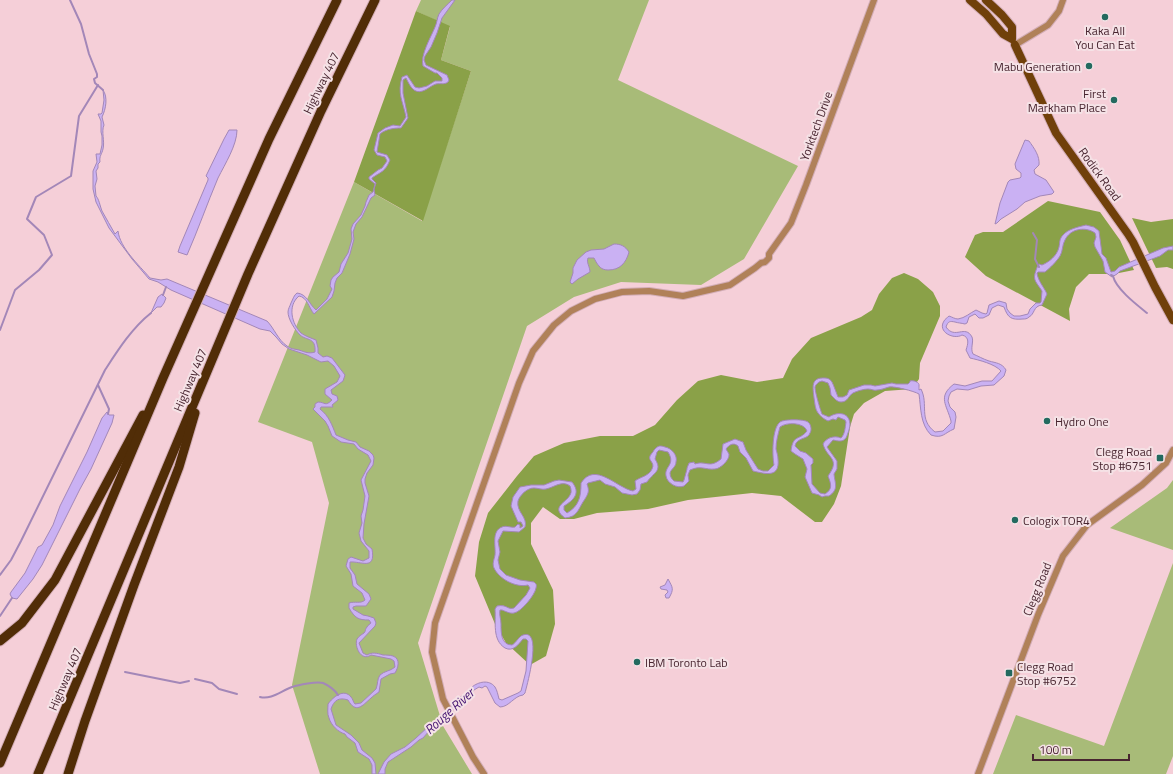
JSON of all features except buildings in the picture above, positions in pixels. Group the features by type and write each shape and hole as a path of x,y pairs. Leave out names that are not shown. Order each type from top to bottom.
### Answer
{"highway":[{"name":"Highway 407","path":"0,763 163,378 269,139 337,0"},
{"name":"Highway 407","path":"38,774 248,274 321,110 375,0"},
{"path":"68,774 111,649 179,467 209,367"},
{"path":"0,641 22,623 55,580 134,429 163,378"}],"main road":[{"name":"Rodick Road","path":"970,0 986,14 1003,34 1014,42"},
{"name":"Rodick Road","path":"986,0 1012,26 1014,42 1056,133 1133,242 1173,320"}],"street":[{"name":"Yorktech Drive","path":"484,774 443,699 432,652 436,623 519,383 533,351 554,325 571,310 595,299 622,292 635,291 649,291 683,296 730,285 761,263 761,259 765,254 769,254 791,223 874,0"},
{"path":"1014,42 1048,24 1059,11 1063,0"},
{"name":"Clegg Road","path":"978,774 1038,615 1063,556 1087,525 1142,485 1166,463 1173,450"}],"green space":[{"path":"421,0 649,0 618,80 798,166 744,259 701,285 621,282 574,297 527,326 418,643 443,726 472,774 320,774 292,685 329,503 312,442 258,422 354,182 422,221 471,71 441,60 450,27 416,11"},
{"path":"416,11 450,26 441,60 471,71 423,221 354,182"},
{"path":"1048,201 1100,212 1120,240 1134,270 1114,274 1089,274 1076,287 1069,309 1070,321 986,276 965,257 975,235 983,232 1003,232"},
{"path":"1132,218 1151,222 1173,219 1173,269 1167,267 1156,268"},
{"path":"904,273 918,279 933,292 940,306 940,316 920,363 919,379 912,389 885,391 864,403 854,414 850,427 841,486 834,504 822,522 815,522 781,496 752,493 688,500 648,509 597,513 574,519 560,519 543,507 531,523 531,544 553,590 555,624 546,656 530,665 506,643 495,624 475,576 479,542 488,513 534,456 564,443 600,436 633,436 655,425 677,400 698,381 721,375 757,382 783,378 792,359 811,338 861,317 872,310 879,294 892,278"},
{"path":"1173,480 1173,550 1110,528 1167,488"},
{"path":"1173,563 1173,756 1166,774 993,774 1016,715 1104,746"}],"water":[{"path":"452,0 455,0 442,18 431,47 424,60 426,65 447,75 449,80 448,82 444,84 436,84 419,92 412,88 406,78 403,80 403,93 408,118 401,128 390,129 380,134 377,152 387,155 390,160 385,169 372,178 376,183 374,189 375,195 371,198 362,217 356,224 353,232 354,239 350,254 342,273 337,278 332,297 314,314 304,298 299,296 295,300 292,310 293,320 301,333 316,340 318,353 323,357 327,356 332,358 345,375 343,381 331,390 332,394 337,396 338,400 332,405 333,407 321,407 320,409 332,424 336,435 356,442 360,447 369,451 374,458 373,465 367,473 365,479 369,496 363,538 366,544 372,549 373,556 370,563 350,562 350,568 355,575 357,584 369,594 371,599 366,606 356,606 353,607 353,609 363,615 374,618 376,623 359,643 363,653 367,655 375,653 396,657 398,666 395,673 381,679 379,692 362,706 356,708 348,700 339,699 335,701 331,709 336,725 351,735 359,743 362,750 372,758 375,763 376,774 372,774 372,765 369,759 358,752 355,743 333,726 328,716 328,704 336,696 345,693 352,698 355,704 361,703 376,689 380,675 395,667 394,661 391,659 371,655 367,657 361,655 357,649 356,642 359,636 364,633 367,626 371,623 369,620 357,618 349,608 349,603 362,602 365,600 362,593 353,586 351,574 346,566 348,559 351,557 363,561 369,558 369,551 361,541 359,533 362,523 361,516 365,496 361,480 371,461 368,455 358,449 354,444 341,442 332,436 325,421 313,409 315,404 318,402 326,404 332,400 325,394 325,389 337,382 340,376 334,366 328,361 321,362 307,355 289,349 270,331 260,329 149,279 132,259 109,228 96,202 93,189 93,171 97,162 96,154 100,154 102,145 101,121 98,114 102,113 104,100 103,90 106,100 105,110 102,117 104,125 103,151 96,171 96,196 102,211 115,234 118,231 119,237 126,250 150,278 161,280 167,279 267,321 281,341 288,347 311,353 315,352 313,342 300,335 294,327 289,318 289,309 297,293 306,297 316,310 327,299 332,289 330,286 331,280 339,272 341,264 348,253 352,239 351,229 353,224 361,215 369,195 373,192 375,184 369,179 369,177 382,168 387,161 385,157 377,155 374,150 378,133 393,125 400,126 406,117 400,93 402,77 407,75 415,87 419,88 427,86 435,81 442,81 442,78 437,73 423,66 422,62 426,46 436,25 439,14"},
{"path":"229,130 237,130 233,148 218,178 187,255 178,252 208,180 206,176"},
{"path":"1025,140 1029,141 1039,158 1039,165 1034,170 1035,174 1046,180 1054,192 1052,194 1040,196 1025,202 995,224 1000,203 1008,182 1021,177 1021,173 1016,169 1015,164"},
{"name":"Rouge River","path":"1086,225 1094,227 1099,231 1102,254 1106,258 1111,272 1163,248 1173,246 1173,250 1168,250 1160,256 1120,271 1112,277 1105,272 1103,261 1095,247 1095,233 1082,229 1074,231 1067,236 1060,256 1053,264 1045,272 1037,273 1047,294 1042,305 1037,307 1027,319 1010,318 1004,307 998,305 992,308 989,315 983,318 979,318 975,314 969,317 967,323 965,324 949,322 946,327 949,331 966,332 972,337 973,354 1001,365 1006,370 1004,376 994,385 981,386 968,390 957,389 951,392 948,401 950,407 955,412 956,417 954,429 941,436 931,435 927,431 923,421 919,394 892,387 876,390 866,389 851,394 847,400 840,402 831,395 828,383 822,381 819,382 815,389 822,414 829,417 835,414 845,415 850,424 847,437 844,440 833,440 827,447 837,461 837,469 834,474 835,489 829,496 822,497 812,493 805,477 807,469 803,459 791,451 793,442 807,431 799,424 786,424 780,427 776,446 778,458 777,469 774,472 767,474 753,471 746,458 740,452 738,446 733,444 726,449 729,456 722,466 717,469 700,468 690,470 688,475 689,481 681,487 673,485 668,481 666,473 671,460 670,456 668,452 659,450 655,459 658,469 647,482 641,484 640,490 637,494 632,495 622,493 615,487 605,484 600,480 588,483 587,496 577,513 565,518 559,511 559,508 571,493 570,486 567,484 561,484 544,489 531,488 524,492 518,501 518,505 525,520 525,527 519,532 503,531 498,541 500,552 498,560 500,569 506,575 520,580 534,582 536,585 533,595 520,610 509,613 500,610 502,638 506,643 512,645 523,635 529,635 532,640 533,648 531,669 525,693 503,707 500,707 495,703 487,687 479,687 437,722 423,738 388,762 385,769 385,774 378,774 384,762 391,754 405,747 416,738 460,697 466,694 474,685 484,682 493,684 499,699 502,700 521,691 526,671 528,641 523,639 519,644 510,649 501,645 496,636 495,609 497,606 514,608 526,595 530,588 528,585 523,586 508,582 496,572 493,565 496,532 504,526 515,527 518,524 520,525 520,528 523,526 521,522 518,522 511,506 513,497 520,487 544,485 559,480 572,482 575,486 576,493 573,499 564,506 564,510 567,513 577,504 580,497 581,483 587,477 599,475 633,491 636,489 635,481 647,475 651,471 653,464 650,456 655,448 660,446 674,452 676,464 670,473 670,476 674,481 683,482 689,463 694,462 695,464 710,464 717,462 721,459 723,444 735,439 743,442 746,450 758,469 768,471 774,465 773,442 777,425 785,420 803,420 809,423 811,430 809,435 798,441 795,446 813,459 813,463 811,465 812,484 820,493 825,494 830,488 828,476 832,470 833,462 823,444 830,438 841,438 844,433 846,422 838,417 836,420 833,419 828,421 818,413 813,387 815,381 820,378 830,379 838,397 843,397 847,395 849,390 864,385 875,386 892,383 908,384 910,381 916,382 918,383 919,390 921,389 923,395 925,417 927,422 935,432 943,431 951,423 945,401 946,393 949,389 954,384 965,386 982,381 992,381 1001,371 991,364 970,358 966,350 968,343 966,337 962,335 951,336 947,334 942,325 944,320 949,316 957,319 965,317 976,310 986,314 989,305 999,301 1006,303 1007,309 1014,316 1028,314 1030,309 1036,303 1041,302 1042,291 1035,279 1038,265 1045,264 1055,256 1061,238 1065,233 1073,228"},
{"path":"614,244 623,246 629,252 622,265 616,269 606,270 600,267 594,258 588,258 587,261 590,272 572,284 570,282 573,268 577,260 586,252 604,249"},
{"path":"162,294 166,298 164,303 161,307 157,307 151,313 158,297"},
{"path":"107,412 109,415 114,415 112,423 91,469 42,565 17,599 12,598 10,594 11,592 25,573 38,547 42,545 53,525 60,506 102,418"},
{"path":"668,579 672,587 672,592 669,598 666,598 665,595 668,592 667,590 661,589 660,587 665,585"}],"waterway":[{"path":"70,0 81,24 89,54 97,74 97,77 94,79 95,83 103,90"},
{"path":"0,330 15,290 39,270 52,255 44,235 27,219 36,197 71,176 79,116 98,85"},
{"path":"1033,233 1037,240 1035,259 1039,267"},
{"path":"1111,275 1122,291 1147,313"},
{"path":"163,295 166,287"},
{"path":"0,575 11,560 21,541 105,370 132,332 151,313"},
{"path":"98,385 109,409 108,414"},
{"path":"0,616 12,598"},
{"path":"125,672 180,683 189,681"},
{"path":"195,679 212,683 219,689 237,694"},
{"path":"260,697 264,698 276,695 292,687 316,682 327,685 338,695"}],"place":[{"name":"Kaka All You Can Eat","path":"1105,17"},
{"name":"Mabu Generation","path":"1089,66"},
{"name":"First Markham Place","path":"1114,100"},
{"name":"Hydro One","path":"1047,421"},
{"name":"Clegg Road Stop #6751","path":"1160,458"},
{"name":"Cologix TOR4","path":"1015,520"},
{"name":"IBM Toronto Lab","path":"637,662"},
{"name":"Clegg Road Stop #6752","path":"1009,673"}]}
